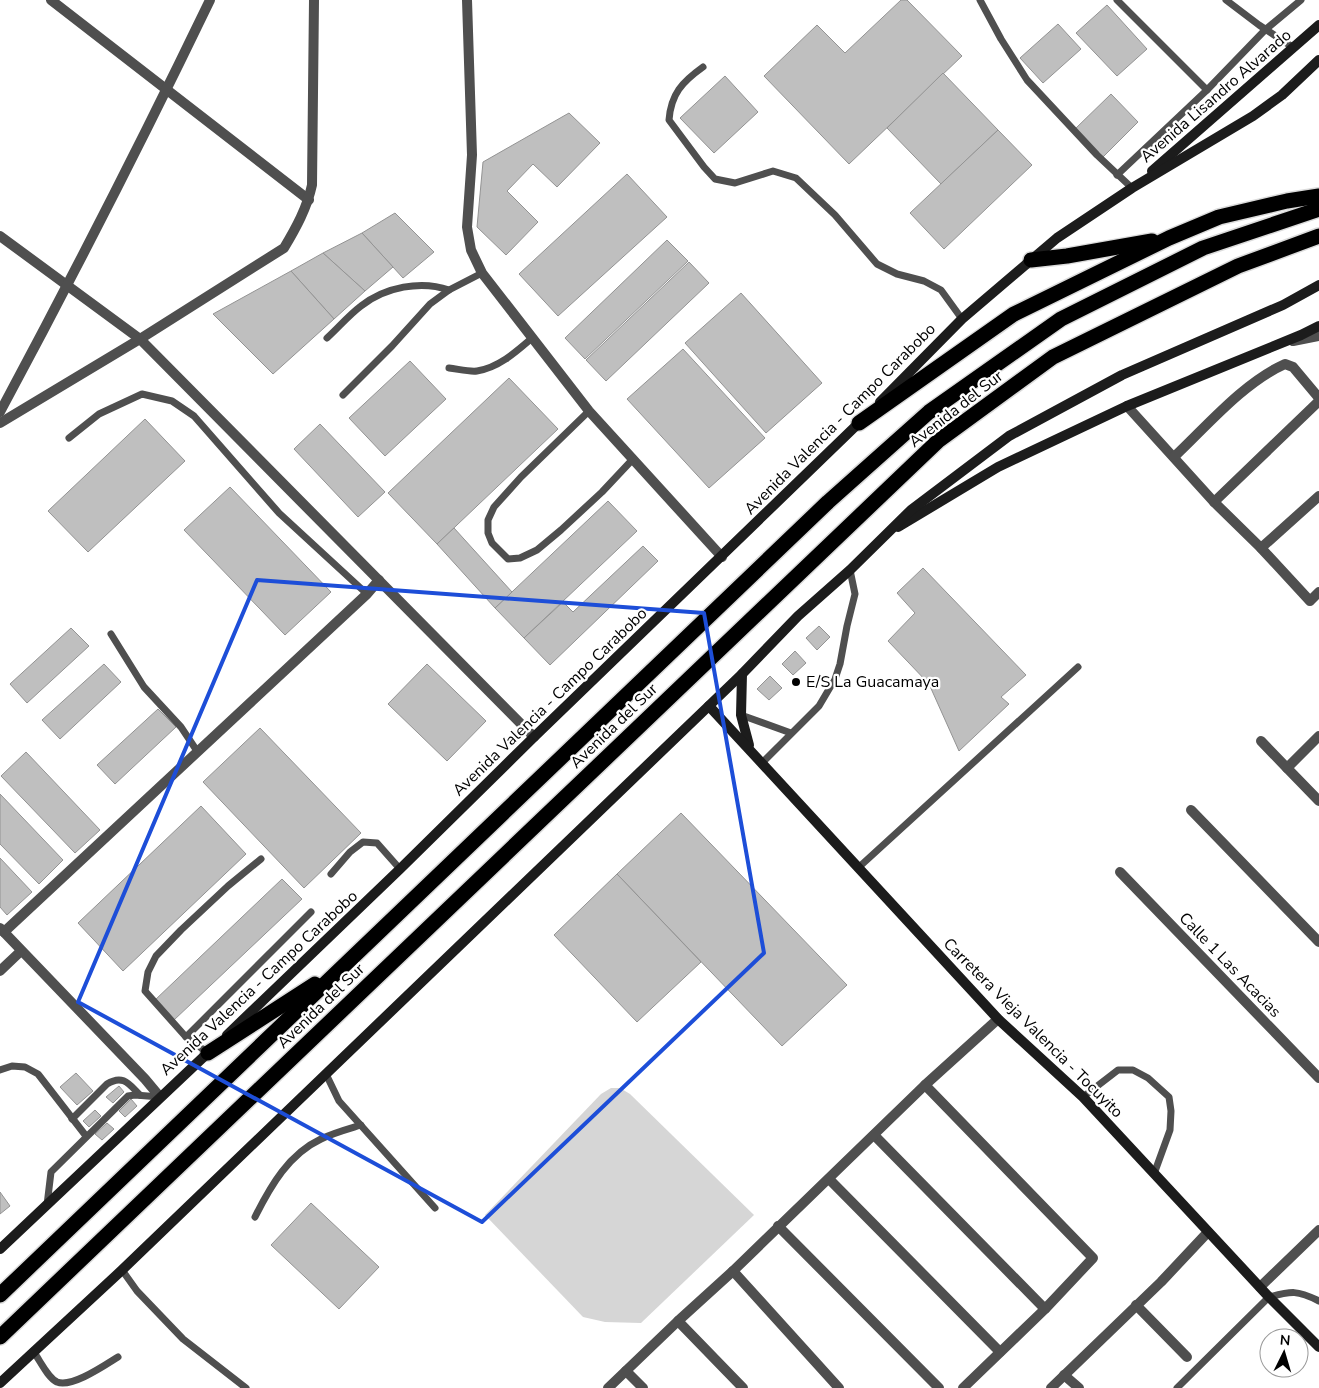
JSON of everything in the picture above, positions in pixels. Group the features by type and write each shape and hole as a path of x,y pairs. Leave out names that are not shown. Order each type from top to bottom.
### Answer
{"highway":[{"path":"859,423 1014,314 1168,238 1219,217 1287,201 1319,196"},
{"name":"Avenida del Sur","path":"0,1295 828,502 929,412 1061,319 1203,248 1319,209"},
{"name":"Avenida del Sur","path":"0,1337 938,441 1053,357 1238,266 1319,236"},
{"path":"1031,260 1066,256 1168,238"},
{"path":"208,1053 346,964"}],"street":[{"path":"51,0 309,200"},
{"path":"0,412 68,287 210,0"},
{"path":"0,423 140,339 284,248 298,226 309,200 312,185 314,0"},
{"path":"467,0 472,155 468,227 471,250 482,273 589,412 722,556"},
{"name":"Avenida Lisandro Alvarado","path":"1132,188 1319,25"},
{"path":"1132,188 1253,116 1282,95 1319,60"},
{"name":"Avenida Valencia - Campo Carabobo","path":"0,1249 400,869 859,423 962,319 1057,238 1132,188"},
{"path":"0,236 140,339 534,737"},
{"path":"0,1383 122,1270 710,706 798,616 850,570 911,510 1009,436 1122,375 1283,304 1319,285"},
{"path":"884,535 998,467 1127,406 1319,326"},
{"path":"1282,343 1319,336"},
{"path":"1174,457 1243,392 1276,368 1285,364 1293,367 1319,399 1214,502"},
{"path":"1127,406 1214,502 1261,548 1310,601 1319,592"},
{"path":"1261,548 1319,496"},
{"path":"160,1097 146,1079 2,930 367,594 379,580"},
{"path":"742,674 741,716 750,748"},
{"name":"Carretera Vieja Valencia - Tocuyito","path":"710,706 998,1019 1083,1097 1269,1297 1319,1347"},
{"path":"1287,768 1319,736"},
{"path":"1261,741 1319,800"},
{"path":"1191,810 1319,942"},
{"name":"Calle 1 Las Acacias","path":"1120,872 1319,1078"},
{"path":"0,971 21,951"},
{"path":"608,1388 678,1320 829,1180 925,1085 998,1019"},
{"path":"925,1085 1093,1258 1045,1309 963,1388"},
{"path":"874,1135 1045,1309"},
{"path":"829,1180 1000,1352"},
{"path":"778,1226 939,1388"},
{"path":"1260,1287 1319,1230"},
{"path":"1051,1388 1208,1232"},
{"path":"733,1271 838,1388"},
{"path":"1136,1305 1187,1357"},
{"path":"678,1320 743,1388"},
{"path":"626,1371 643,1388"},
{"path":"1064,1375 1079,1388"}],"lane":[{"path":"980,0 1001,39 1027,80 1132,188"},
{"path":"1117,0 1207,90"},
{"path":"1226,0 1265,30 1294,48"},
{"path":"1118,175 1207,90 1265,30 1301,0"},
{"path":"702,67 685,80 670,106 669,120 715,179 735,183 773,171 796,178 835,215 877,264 897,274 924,281 942,290 962,319"},
{"path":"343,395 430,304 449,290 482,273"},
{"path":"327,338 361,306 376,296 410,285 438,286 449,290"},
{"path":"449,368 476,371 496,364 518,351 531,339"},
{"path":"69,438 99,414 142,394 172,401 194,416 279,513 367,594"},
{"path":"589,412 521,477 494,507 488,520 488,533 492,543 508,560 520,558 536,550 602,492 633,459"},
{"path":"763,762 819,706 835,679 856,594 850,570"},
{"path":"111,634 144,687 181,727 197,751"},
{"path":"858,868 1078,666"},
{"path":"741,716 792,733"},
{"path":"331,874 350,852 363,842 377,843 400,869"},
{"path":"208,1053 186,1037 145,991 148,972 156,956 181,930 228,886 261,859"},
{"path":"186,1037 310,912"},
{"path":"0,1070 12,1066 25,1067 38,1074 86,1136"},
{"path":"1083,1097 1118,1070 1133,1070 1141,1074 1169,1097 1171,1111 1170,1130 1154,1174"},
{"path":"326,1074 338,1101 435,1208"},
{"path":"72,1119 107,1084 114,1080 126,1081 140,1095"},
{"path":"47,1205 51,1172 86,1136 128,1096 160,1097"},
{"path":"255,1217 265,1197 288,1162 302,1150 322,1138 361,1125"},
{"path":"122,1270 137,1291 182,1339 246,1388"},
{"path":"1177,1388 1269,1297 1287,1292 1302,1292 1319,1301"},
{"path":"33,1351 56,1382 64,1384 72,1383 118,1357"}],"highlighted area":[{"path":"257,580 704,613 764,953 482,1222 78,1002"}],"shaded area":[{"path":"611,1088 620,1088 630,1094 754,1215 641,1323 605,1322 583,1317 485,1215 601,1094"}],"building":[{"path":"901,0 907,0 962,56 849,164 764,76 817,25 845,53"},
{"path":"1107,5 1147,49 1117,76 1076,33"},
{"path":"1058,24 1081,49 1043,83 1020,58"},
{"path":"943,73 998,130 941,184 887,128"},
{"path":"725,76 758,112 714,153 680,118"},
{"path":"1111,94 1138,122 1103,157 1075,129"},
{"path":"569,113 600,143 557,187 533,164 507,191 538,222 506,255 477,227 483,162"},
{"path":"998,130 1032,165 944,249 910,213"},
{"path":"627,174 667,217 558,316 519,274"},
{"path":"395,213 434,252 403,278 362,233"},
{"path":"362,233 393,267 365,291 323,253"},
{"path":"667,240 688,261 585,359 565,338"},
{"path":"323,253 365,291 334,319 291,271"},
{"path":"689,262 709,283 606,381 586,360"},
{"path":"291,271 334,319 273,374 213,314"},
{"path":"741,293 822,383 766,433 685,343"},
{"path":"683,349 765,438 709,488 627,399"},
{"path":"410,361 446,399 385,456 349,418"},
{"path":"509,378 558,429 437,544 388,493"},
{"path":"145,419 185,461 88,552 48,511"},
{"path":"320,424 385,492 358,517 294,449"},
{"path":"230,487 331,592 285,635 184,530"},
{"path":"608,501 637,531 524,638 495,608"},
{"path":"454,528 512,592 495,608 437,544"},
{"path":"643,546 658,561 550,665 524,638 563,602 573,612"},
{"path":"923,568 1026,675 1001,697 1009,704 959,751 929,684 888,641 915,613 897,593"},
{"path":"819,626 830,637 817,650 806,638"},
{"path":"71,628 89,646 27,703 10,684"},
{"path":"795,651 806,663 793,675 782,664"},
{"path":"104,664 121,682 60,739 42,720"},
{"path":"427,664 486,721 447,761 388,704"},
{"path":"770,676 782,688 769,700 757,689"},
{"path":"158,709 176,727 115,784 97,765"},
{"path":"260,728 361,833 304,888 203,782"},
{"path":"26,752 100,830 75,853 1,776"},
{"path":"0,794 63,860 39,884 0,844"},
{"path":"201,806 246,854 123,971 78,923"},
{"path":"681,813 847,985 782,1046 617,874"},
{"path":"0,858 32,892 7,915 0,907"},
{"path":"617,874 701,962 637,1022 554,935"},
{"path":"282,879 302,899 174,1020 155,1000"},
{"path":"76,1073 93,1091 77,1105 60,1087"},
{"path":"119,1086 124,1092 113,1103 106,1097"},
{"path":"131,1099 137,1106 125,1117 119,1111"},
{"path":"95,1110 101,1116 89,1127 83,1121"},
{"path":"107,1123 114,1129 102,1140 95,1134"},
{"path":"0,1192 10,1206 0,1214"},
{"path":"311,1203 379,1267 339,1309 271,1245"}],"place":[{"name":"E/S La Guacamaya","path":"796,682"}]}
